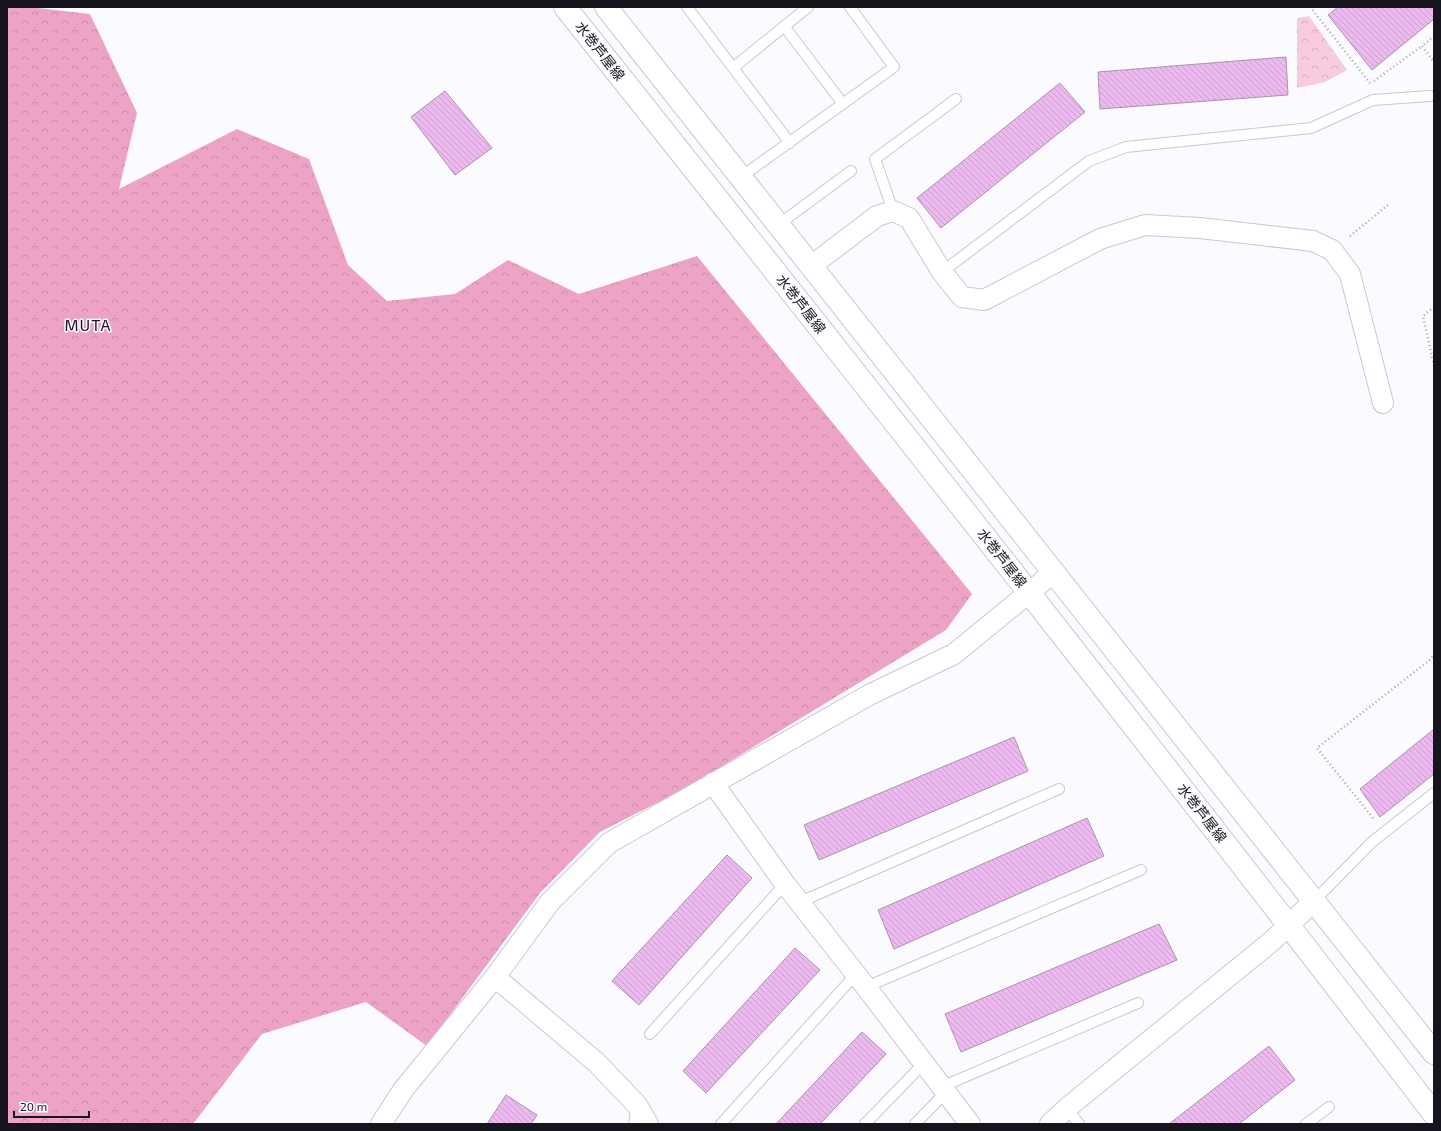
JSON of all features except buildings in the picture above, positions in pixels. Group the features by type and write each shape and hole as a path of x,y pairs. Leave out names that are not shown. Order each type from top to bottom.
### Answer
{"main road":[{"name":"水巻芦屋線","path":"565,7 1029,592 1289,924 1434,1114"},
{"path":"606,7 1434,1053"}],"street":[{"path":"811,266 877,216 893,211 908,218 942,272 962,297 984,300 1100,239 1145,225 1200,228 1313,241 1332,250 1350,274 1383,404"},
{"path":"381,1124 403,1090 495,977 550,902 609,843 868,695 954,654 993,624 1053,573"},
{"path":"713,783 785,884 861,980 970,1124"},
{"path":"1050,1124 1067,1108 1272,941 1313,902"},
{"path":"495,977 597,1063 636,1115 648,1124"}],"lane":[{"path":"687,7 790,143"},
{"path":"733,68 808,7"},
{"path":"741,177 894,67 850,7"},
{"path":"784,26 844,104"},
{"path":"942,272 1089,161 1126,147 1311,128 1373,100 1430,96"},
{"path":"893,211 875,159 956,99"},
{"path":"778,225 851,171"},
{"path":"800,902 1059,789"},
{"path":"1313,902 1372,842 1434,792"},
{"path":"721,1124 861,980 1141,870"},
{"path":"650,1034 785,884"},
{"path":"915,1124 943,1090 1138,1003"},
{"path":"865,1124 924,1063"},
{"path":"1306,1124 1329,1107"},
{"path":"1067,1108 1079,1124"}],"path":[{"path":"1311,7 1371,84 1434,36"},
{"path":"1422,46 1434,62"},
{"path":"1332,250 1388,205"},
{"path":"1434,307 1423,316 1434,366"},
{"path":"1384,833 1317,748 1431,659 1434,654"}],"green space":[{"path":"7,7 29,7 90,14 137,113 119,189 237,129 309,159 348,265 387,301 455,294 508,260 579,294 697,256 972,594 946,630 686,788 600,832 540,893 427,1046 366,1002 262,1034 193,1124 7,1124"},
{"path":"1309,16 1347,70 1325,82 1297,88 1297,18"}],"district":[{"name":"MUTA","path":"88,325"}]}
